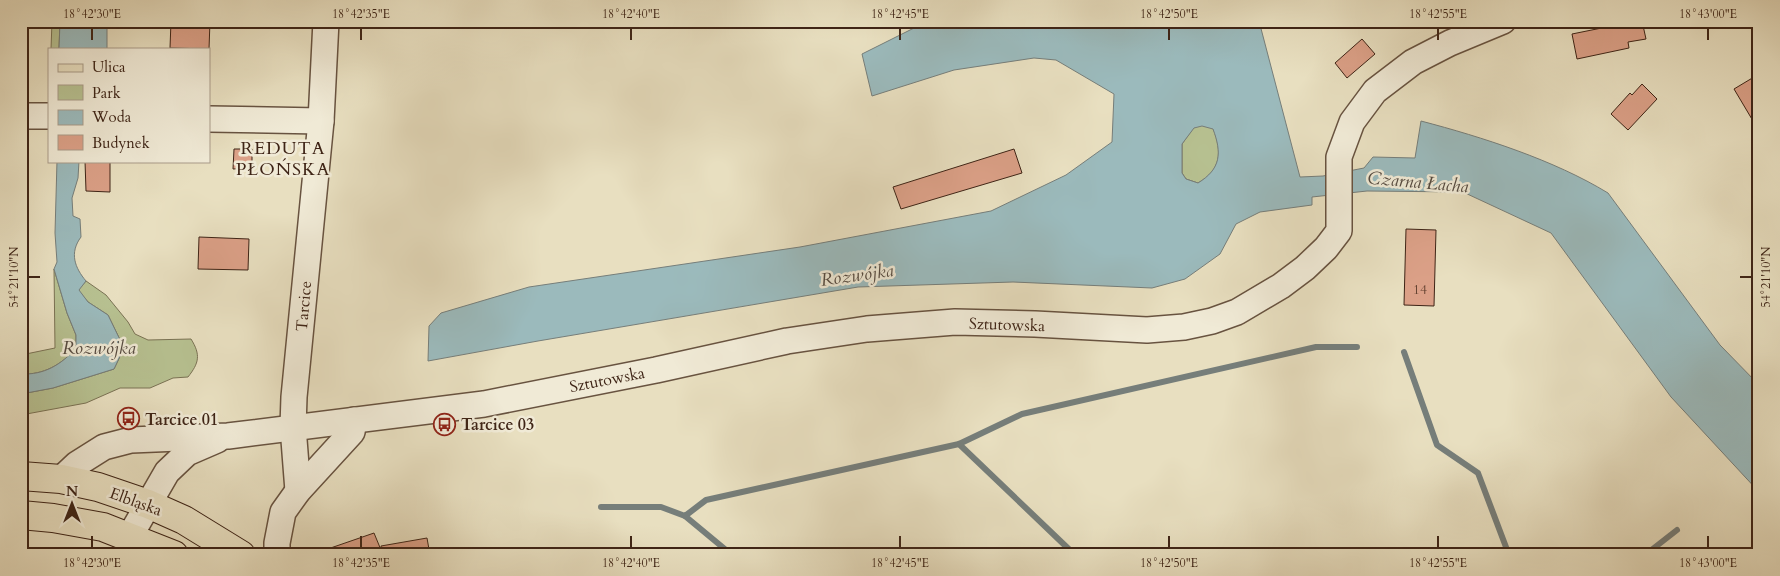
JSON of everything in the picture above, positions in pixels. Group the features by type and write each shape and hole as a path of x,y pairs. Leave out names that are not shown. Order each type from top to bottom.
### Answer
{"main road":[{"name":"Elbląska","path":"21,476 61,479 98,487 148,504 184,520 241,555"},
{"path":"21,515 54,518 103,527 130,536 174,555"}],"street":[{"name":"Tarcice","path":"298,491 293,427 294,397 321,121 326,21"},
{"name":"Sztutowska","path":"61,479 76,464 104,447 131,440 228,436 484,404 656,370 787,341 867,329 955,322 1147,330 1184,327 1212,321 1237,312 1281,286 1305,268 1326,248 1339,231 1339,157 1352,122 1375,91 1413,62 1450,42 1503,21"},
{"path":"21,116 48,116"},
{"path":"210,119 321,121"},
{"path":"277,555 277,543 283,512 298,491 352,432 354,420"},
{"name":"Sztutowska","path":"130,536 167,472 188,453 228,436"}],"green space":[{"path":"52,21 60,21 59,48 51,48"},
{"path":"1202,125 1213,128 1219,152 1216,166 1212,172 1198,183 1186,179 1182,173 1182,144 1194,127"},
{"path":"54,269 67,313 76,335 76,349 51,368 37,373 21,374 21,355 55,348"},
{"path":"86,281 106,295 128,322 135,334 148,340 191,339 197,354 195,367 188,377 173,378 150,388 120,388 86,403 21,415 21,394 53,388 114,369 124,348 108,315 88,302 78,290"}],"water":[{"path":"60,21 107,21 107,48 59,48"},
{"name":"Czarna Łacha","path":"932,21 1259,21 1300,177 1323,176 1364,168 1373,157 1415,158 1421,121 1468,134 1517,151 1587,181 1608,193 1720,345 1759,385 1759,492 1671,397 1551,233 1463,192 1367,191 1312,197 1312,205 1260,212 1236,224 1220,254 1185,279 1152,288 1013,282 858,287 428,361 429,326 441,313 529,287 800,247 991,211 1066,175 1112,142 1114,94 1056,60 1034,58 954,70 872,96 862,54 924,23","holes":["1202,126 1213,129 1218,146 1218,160 1215,166 1206,178 1198,183 1186,179 1182,173 1182,144 1194,128"]},
{"name":"Rozwójka","path":"57,162 79,162 78,178 72,198 73,216 80,219 81,237 77,243 74,255 76,266 86,281 79,290 88,302 108,315 124,348 114,369 53,388 21,394 21,374 45,371 58,364 76,348 76,335 67,313 54,269 57,262 55,233"}],"building":[{"path":"171,21 210,21 209,48 170,48"},
{"path":"1642,21 1646,39 1628,42 1629,48 1577,59 1572,34"},
{"path":"1362,39 1375,54 1347,78 1335,63"},
{"path":"1759,74 1759,131 1734,89"},
{"path":"1642,84 1657,99 1628,130 1611,114 1630,93 1632,95"},
{"path":"234,149 252,149 252,168 233,169"},
{"path":"1014,149 1022,173 901,209 893,187"},
{"path":"85,162 110,162 110,192 86,191"},
{"path":"1406,229 1436,230 1434,306 1404,305"},
{"path":"199,237 249,239 248,270 198,269"},
{"path":"374,533 381,550 369,555 319,555 319,552"},
{"path":"427,538 430,555 382,555 381,546"}],"waterway":[{"path":"601,507 661,507 685,516 706,500 959,444 1022,414 1316,347 1357,347"},
{"path":"1404,352 1437,445 1478,473 1509,555"},
{"path":"959,444 1075,555"},
{"path":"685,516 732,555"},
{"path":"1645,555 1677,530"}],"place":[{"name":"Tarcice 01","path":"129,419"},
{"name":"Tarcice 03","path":"445,424"}],"district":[{"name":"REDUTA PŁOŃSKA","path":"283,158"}]}
